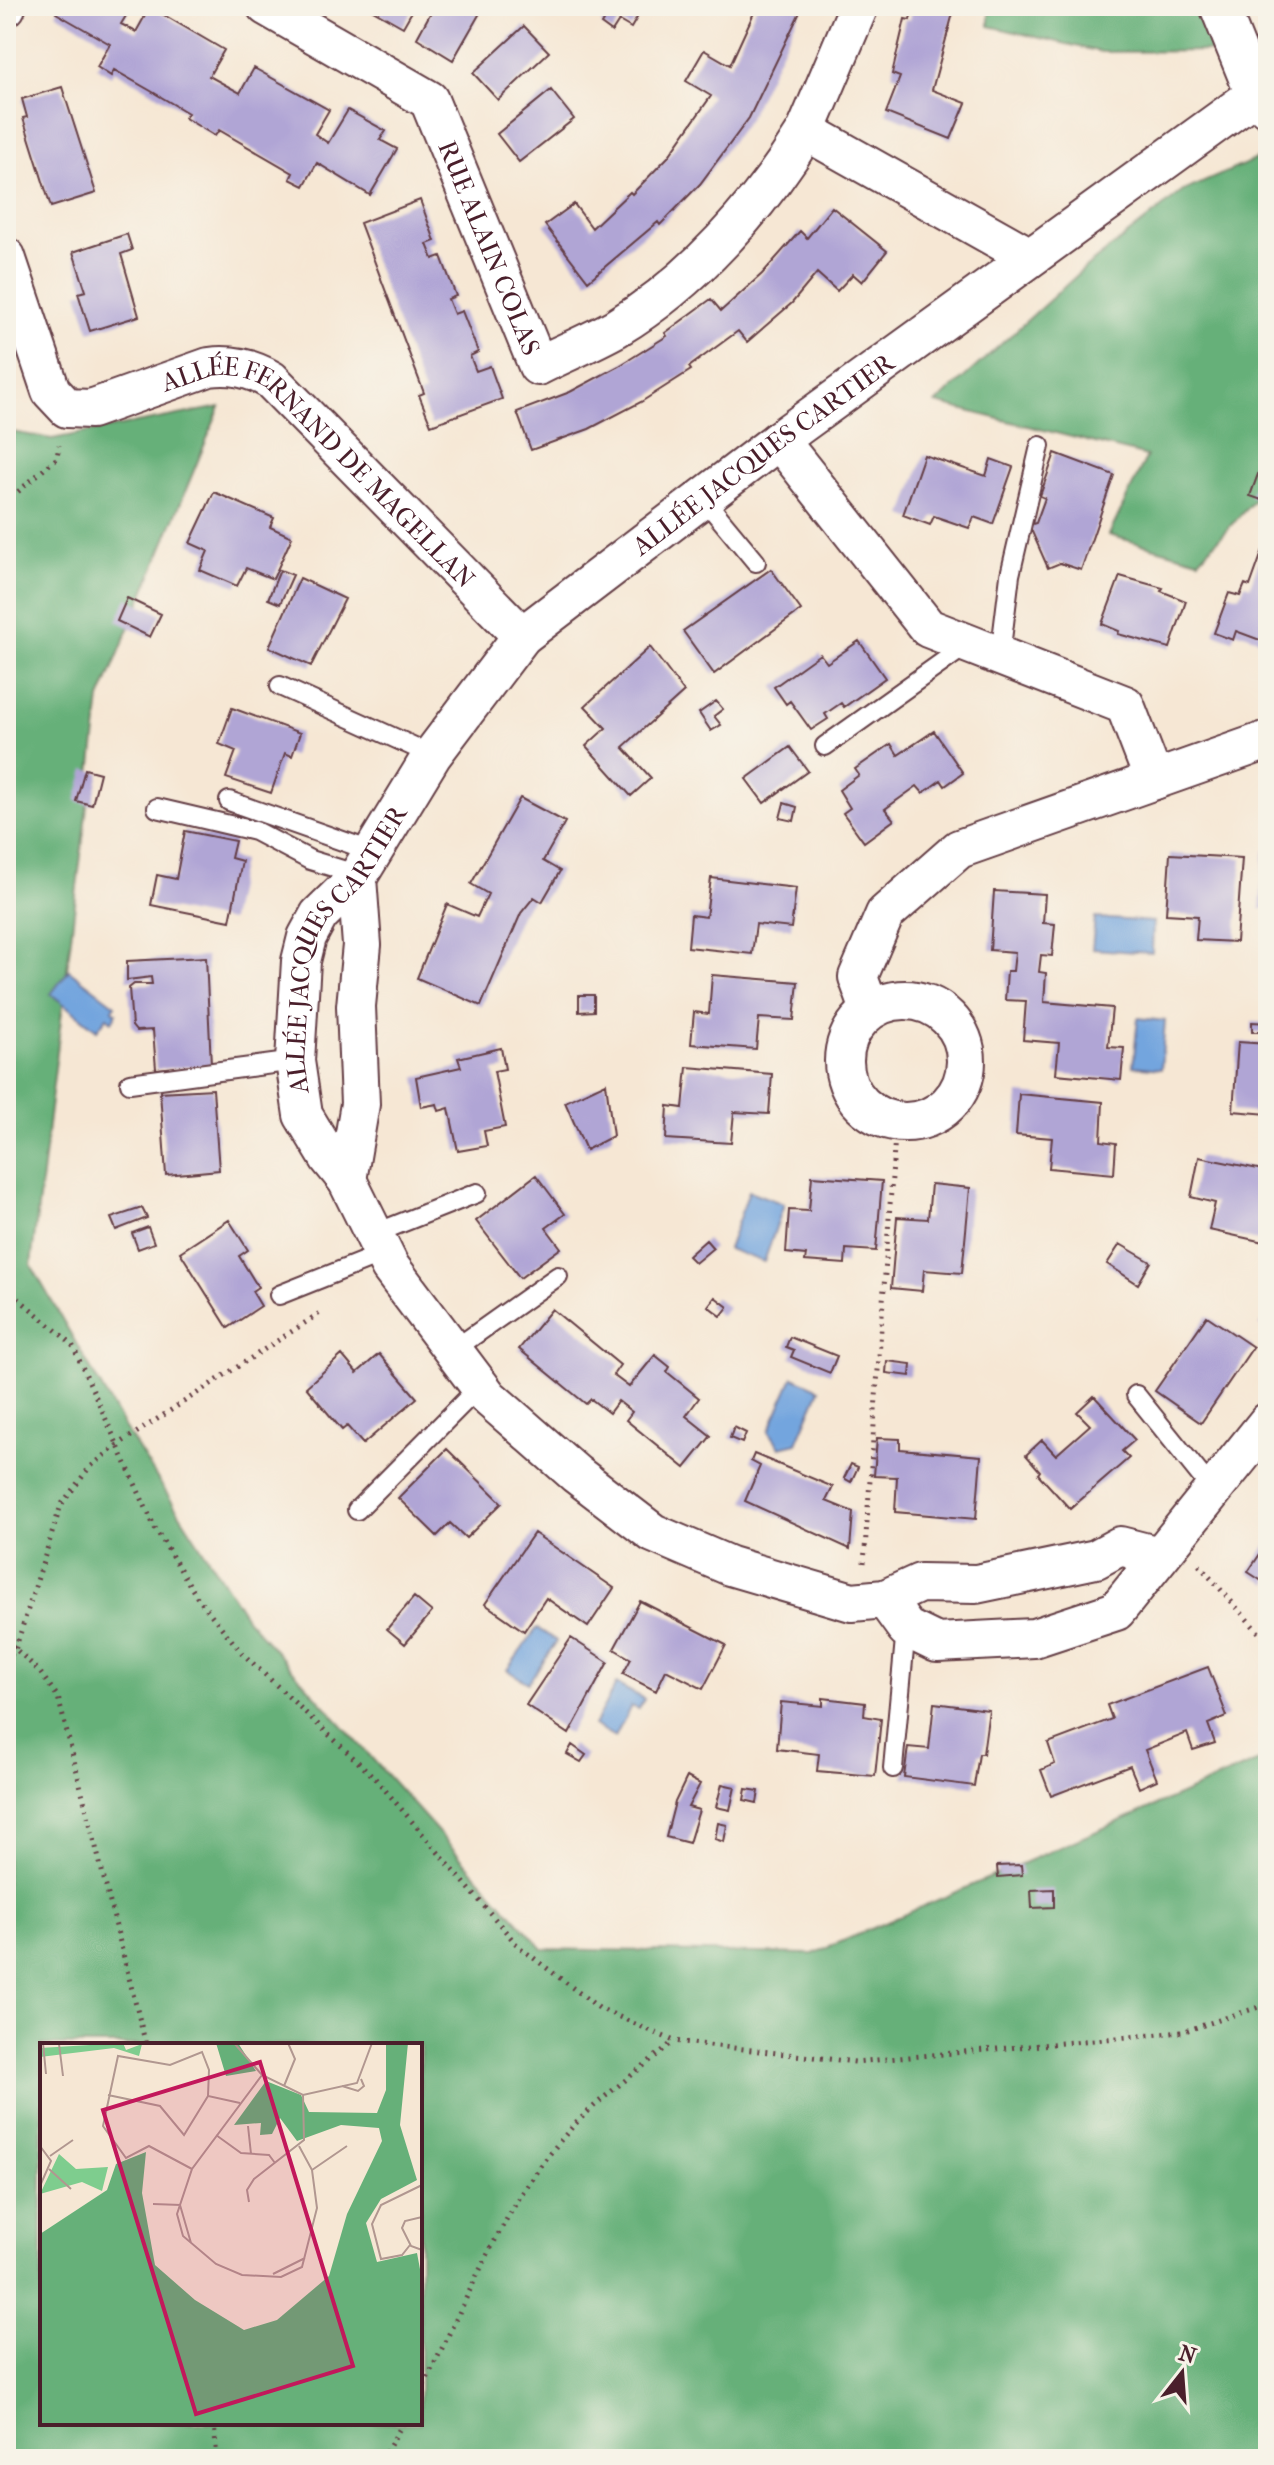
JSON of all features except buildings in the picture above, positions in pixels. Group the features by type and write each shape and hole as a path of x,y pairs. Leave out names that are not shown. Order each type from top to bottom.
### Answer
{"street":[{"name":"RUE ALAIN COLAS","path":"266,6 429,100 538,366 617,328 691,271 778,176 806,131"},
{"path":"859,6 806,131 1030,257"},
{"path":"1219,6 1261,102"},
{"name":"ALLÉE JACQUES CARTIER","path":"1261,102 1030,257 779,440 522,636 432,755 362,868 319,915 307,937 301,961 295,1061 298,1094 309,1128 347,1180 376,1245 480,1386 576,1474 653,1533 730,1566 884,1609 937,1643 1034,1638 1116,1611 1265,1434"},
{"path":"6,257 51,391 67,408"},
{"name":"ALLÉE FERNAND DE MAGELLAN","path":"67,408 91,409 209,367 225,365 257,372 271,380 522,636"},
{"path":"779,440 928,628 1125,705 1154,780"},
{"path":"870,1010 858,977 885,914 959,849 1268,740"},
{"path":"347,1180 359,1114 356,1006 362,945 362,868"},
{"path":"908,999 927,1004 951,1021 965,1047 966,1067 961,1086 950,1102 935,1115 916,1121 896,1122 876,1115 859,1102 848,1085 843,1064 845,1043 855,1024 870,1010 888,1001 908,999"},
{"path":"309,1128 337,1133 347,1130 359,1114"},
{"path":"884,1609 920,1583 976,1584 1096,1559 1120,1546 1167,1547"}],"lane":[{"path":"825,746 984,650 1010,575 1040,446"},
{"path":"703,498 756,562"},
{"path":"280,686 432,755"},
{"path":"229,801 362,868"},
{"path":"157,808 255,831 310,860 362,868"},
{"path":"130,1083 295,1061"},
{"path":"279,1295 477,1193"},
{"path":"452,1351 558,1276"},
{"path":"357,1510 480,1386"},
{"path":"1136,1395 1214,1492"},
{"path":"884,1609 893,1768"}],"path":[{"path":"6,502 57,458 67,408"},
{"path":"884,1609 896,1122"},
{"path":"6,1288 72,1344 155,1528 197,1597 242,1653 374,1777 518,1946 599,2008 674,2041 855,2062 1182,2032 1268,2004"},
{"path":"6,1661 15,1650 61,1505 89,1468 116,1446 326,1309"},
{"path":"1167,1547 1268,1643"},
{"path":"6,1640 39,1671 58,1697 145,2043"},
{"path":"422,2388 470,2286 530,2180 569,2131 674,2041"},
{"path":"214,2425 217,2459"},
{"path":"382,2459 402,2425"}],"green space":[{"path":"989,6 1207,6 1219,51 1101,52 989,26"},
{"path":"1268,154 1268,485 1199,560 1109,535 1147,456 936,403 1085,268 1183,191"},
{"path":"220,407 100,699 31,1265 123,1425 247,1619 543,1949 813,1954 1268,1757 1268,2459 6,2459 6,431 52,439"}],"water":[{"path":"1095,918 1153,922 1152,953 1092,949"},
{"path":"69,970 115,1005 113,1010 117,1013 112,1021 107,1017 97,1030 51,994"},
{"path":"1138,1018 1165,1021 1161,1069 1133,1066"},
{"path":"749,1191 784,1204 764,1262 728,1249"},
{"path":"793,1377 820,1389 797,1443 780,1447 769,1431"},
{"path":"537,1628 557,1641 528,1683 507,1670"},
{"path":"616,1684 644,1699 639,1709 631,1706 615,1737 594,1725"}]}
